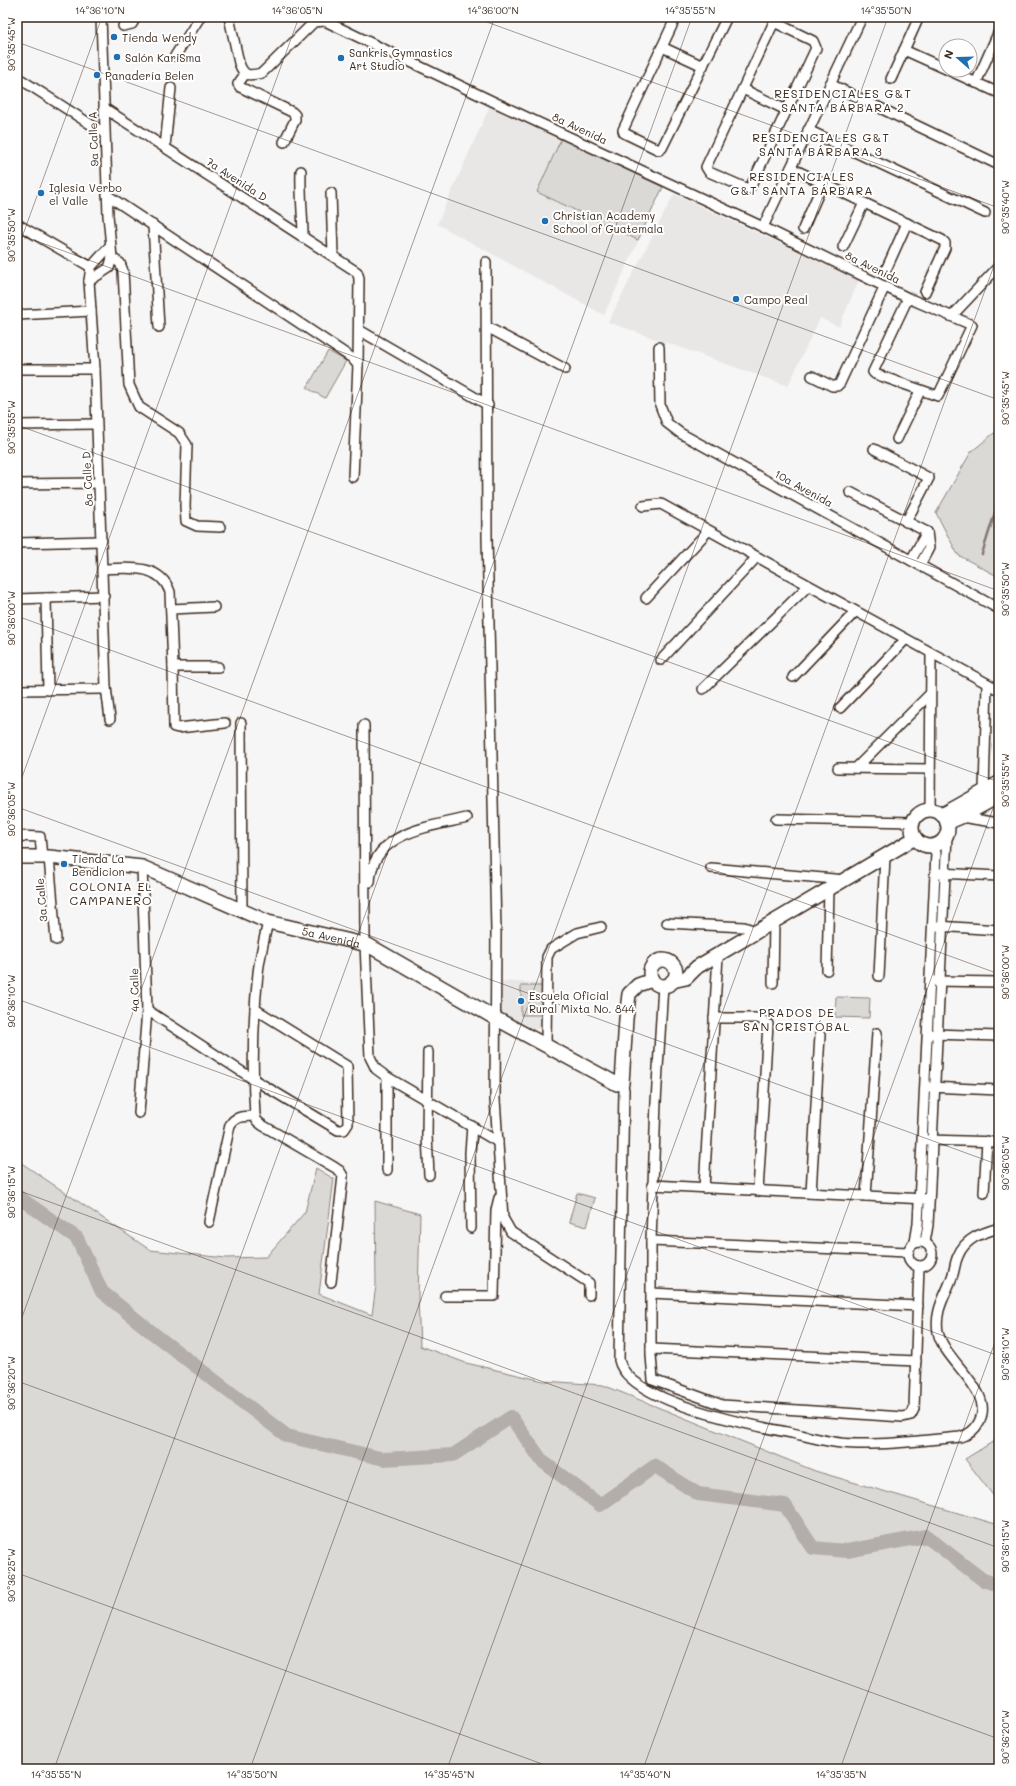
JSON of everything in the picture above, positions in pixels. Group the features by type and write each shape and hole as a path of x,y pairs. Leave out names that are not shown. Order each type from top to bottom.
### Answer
{"street":[{"path":"123,26 132,24 136,17"},
{"path":"175,56 200,17"},
{"path":"229,17 239,63 241,70 245,74 238,84 240,87 292,112 295,115 295,120 284,142"},
{"path":"676,17 623,132 659,150 662,148 726,17"},
{"path":"777,22 813,41 816,48 748,190 709,172 706,167 777,22 786,17"},
{"path":"763,226 862,17"},
{"path":"891,79 919,17"},
{"name":"9a Calle A","path":"99,18 110,246 112,258 120,263 123,271 129,385 139,407 179,433 187,445 186,521 197,526 220,527"},
{"name":"8a Avenida","path":"245,74 252,75 262,73 314,22 325,21 492,101 763,226 908,298 972,325 940,395 936,396 920,390"},
{"path":"976,83 999,31"},
{"path":"662,47 703,66"},
{"path":"904,50 938,66"},
{"path":"17,77 104,133"},
{"path":"965,78 999,94"},
{"path":"830,84 999,165"},
{"path":"165,147 171,88"},
{"path":"743,89 786,110"},
{"name":"7a Avenida D","path":"104,108 357,272 359,278 359,330"},
{"path":"808,130 984,213"},
{"path":"791,168 946,243 925,292"},
{"path":"301,171 300,193 303,213 303,238"},
{"path":"803,229 823,183"},
{"path":"331,193 332,255"},
{"path":"107,195 352,358 358,365"},
{"path":"843,247 864,203"},
{"path":"885,272 907,223"},
{"path":"17,224 91,267 110,246"},
{"path":"153,225 159,327"},
{"path":"89,281 109,268 112,258"},
{"path":"486,262 488,405 487,538 496,931 495,1099 503,1218 511,1232 589,1283 589,1295"},
{"path":"952,316 999,266"},
{"name":"8a Calle D","path":"91,267 89,281 95,369 96,424 102,541 105,688 110,719"},
{"path":"812,376 832,386 837,386 840,383 885,286"},
{"path":"897,439 920,390 873,372 908,298"},
{"path":"17,315 91,311"},
{"path":"487,327 565,369"},
{"path":"352,477 359,330 488,405"},
{"name":"10a Avenida","path":"659,347 660,405 667,423 680,433 999,609"},
{"path":"17,370 95,369"},
{"path":"17,425 96,424"},
{"path":"874,449 929,478 906,522"},
{"path":"17,484 99,483"},
{"path":"850,492 927,532"},
{"path":"643,506 661,504 905,640 999,690"},
{"path":"646,598 708,531"},
{"path":"911,560 927,532"},
{"path":"920,565 929,548 927,532"},
{"path":"17,543 102,541"},
{"path":"661,660 756,558"},
{"path":"103,569 136,568 156,574 166,582 170,592 171,609 174,727 178,728 225,722"},
{"path":"703,689 808,586"},
{"path":"17,599 104,596"},
{"path":"46,598 48,690"},
{"path":"171,609 214,607"},
{"path":"794,677 855,612"},
{"path":"840,708 905,640"},
{"path":"925,1242 929,1199 944,873 941,821 929,769 931,654"},
{"path":"173,667 218,667"},
{"path":"985,797 987,684"},
{"path":"17,690 105,688"},
{"path":"856,768 930,694"},
{"path":"241,723 242,911"},
{"path":"364,725 366,945 370,1057 376,1070 386,1077 498,1142"},
{"path":"838,768 929,769"},
{"path":"962,817 999,783"},
{"path":"941,821 985,797 999,796"},
{"path":"941,821 941,843 932,846 922,845 912,833 913,822 920,813 941,821 962,817 999,823"},
{"path":"366,945 371,872 374,862 382,851 390,842 410,831 467,818"},
{"path":"776,819 913,822"},
{"name":"3a Calle","path":"17,836 40,837 46,857 56,940"},
{"path":"915,838 697,968 686,978 660,981 636,981 628,986 622,1028 622,1083 624,1090 619,1360 621,1367 627,1375 649,1391 692,1410 746,1424 834,1442 889,1444 960,1437 971,1432 977,1426 981,1418 983,1403 978,1393 943,1345 938,1332 938,1313 942,1299 953,1274 957,1258 964,1246 979,1234 999,1228"},
{"path":"915,1242 925,1242 931,1247 933,1255 927,1264 919,1266 912,1263 908,1252 909,1248 915,1242 919,1199 931,926 936,853 932,846"},
{"path":"879,976 886,856"},
{"name":"5a Avenida","path":"17,857 46,857 142,867 268,922 366,945 546,1046 617,1084 622,1083"},
{"name":"4a Calle","path":"139,1113 148,1010 142,867"},
{"path":"711,868 845,880"},
{"path":"934,873 999,876"},
{"path":"827,970 829,890"},
{"path":"268,922 258,972 255,1009 253,1079 255,1116 257,1121 262,1125 334,1167 340,1171 343,1176 331,1282"},
{"path":"774,922 774,983"},
{"path":"667,923 744,927 758,932"},
{"path":"931,926 999,930"},
{"path":"546,1046 548,953 577,933 601,927"},
{"path":"704,1188 718,956"},
{"path":"660,960 668,961 674,968 675,974 660,981 650,972 653,964 660,960"},
{"path":"674,968 697,968"},
{"path":"929,980 999,982"},
{"path":"660,981 651,1240 651,1349 653,1380 722,1405 903,1417 911,1414 914,1409 919,1266"},
{"path":"148,1010 253,1079 338,1130 344,1130 348,1124 347,1066 255,1009"},
{"path":"714,1018 759,1018 768,1024 758,1191"},
{"path":"866,1196 877,1033"},
{"path":"926,1034 999,1036"},
{"path":"811,1193 820,1035"},
{"path":"428,1052 427,1136 429,1175"},
{"path":"386,1077 387,1170"},
{"path":"924,1088 934,1087 999,1090"},
{"path":"209,1222 230,1124 238,1117 255,1116"},
{"path":"471,1228 470,1153 472,1126"},
{"path":"922,1139 999,1142"},
{"path":"984,1193 987,1141"},
{"path":"445,1296 494,1296 496,1210 501,1184"},
{"path":"652,1185 929,1199"},
{"path":"651,1240 908,1252"},
{"path":"651,1293 918,1306"},
{"path":"651,1349 916,1361"}],"shaded area":[{"path":"492,101 664,186 604,315 437,224"},
{"path":"561,139 663,187 638,240 537,192"},
{"name":"Campo Real","path":"674,194 859,280 839,327 820,318 788,386 608,322"},
{"path":"328,351 346,361 325,398 307,388"},
{"path":"999,429 999,577 958,555 936,513 971,452"},
{"name":"Escuela Oficial Rural Mixta No. 844","path":"498,981 545,983 543,1029 530,1029 498,1018"},
{"path":"521,986 543,986 543,1015 521,1015"},
{"path":"836,997 870,998 869,1018 835,1017"},
{"path":"17,1160 150,1250 226,1258 266,1257 305,1212 316,1168 334,1179 319,1294 372,1315 376,1285 375,1201 420,1214 418,1298 420,1346 466,1363 544,1381 603,1385 815,1471 999,1525 999,1769 17,1769"},
{"path":"577,1193 595,1198 587,1227 569,1222"},
{"path":"999,1438 999,1503 965,1459"}],"waterway":[{"path":"982,554 999,500"},
{"path":"17,1196 77,1238 102,1292 154,1334 287,1436 384,1459 453,1455 511,1417 542,1461 600,1505 655,1466 698,1494 785,1505 813,1548 847,1551 926,1536 983,1580 999,1585"}],"place":[{"name":"Tienda Wendy","path":"114,37"},
{"name":"Salón KariSma","path":"117,57"},
{"name":"Sankris Gymnastics Art Studio","path":"341,58"},
{"name":"Panadería Belen","path":"97,75"},
{"name":"Iglesia Verbo el Valle","path":"41,193"},
{"name":"Christian Academy School of Guatemala","path":"545,221"},
{"name":"Campo Real","path":"736,299"},
{"name":"Tienda La Bendicion","path":"64,864"},
{"name":"Escuela Oficial Rural Mixta No. 844","path":"521,1001"}],"district":[{"name":"RESIDENCIALES G&T SANTA BÁRBARA 2","path":"843,100"},
{"name":"RESIDENCIALES G&T SANTA BÁRBARA 3","path":"821,144"},
{"name":"RESIDENCIALES G&T SANTA BÁRBARA","path":"802,183"},
{"name":"COLONIA EL CAMPANERO","path":"111,893"},
{"name":"PRADOS DE SAN CRISTÓBAL","path":"797,1019"}]}
